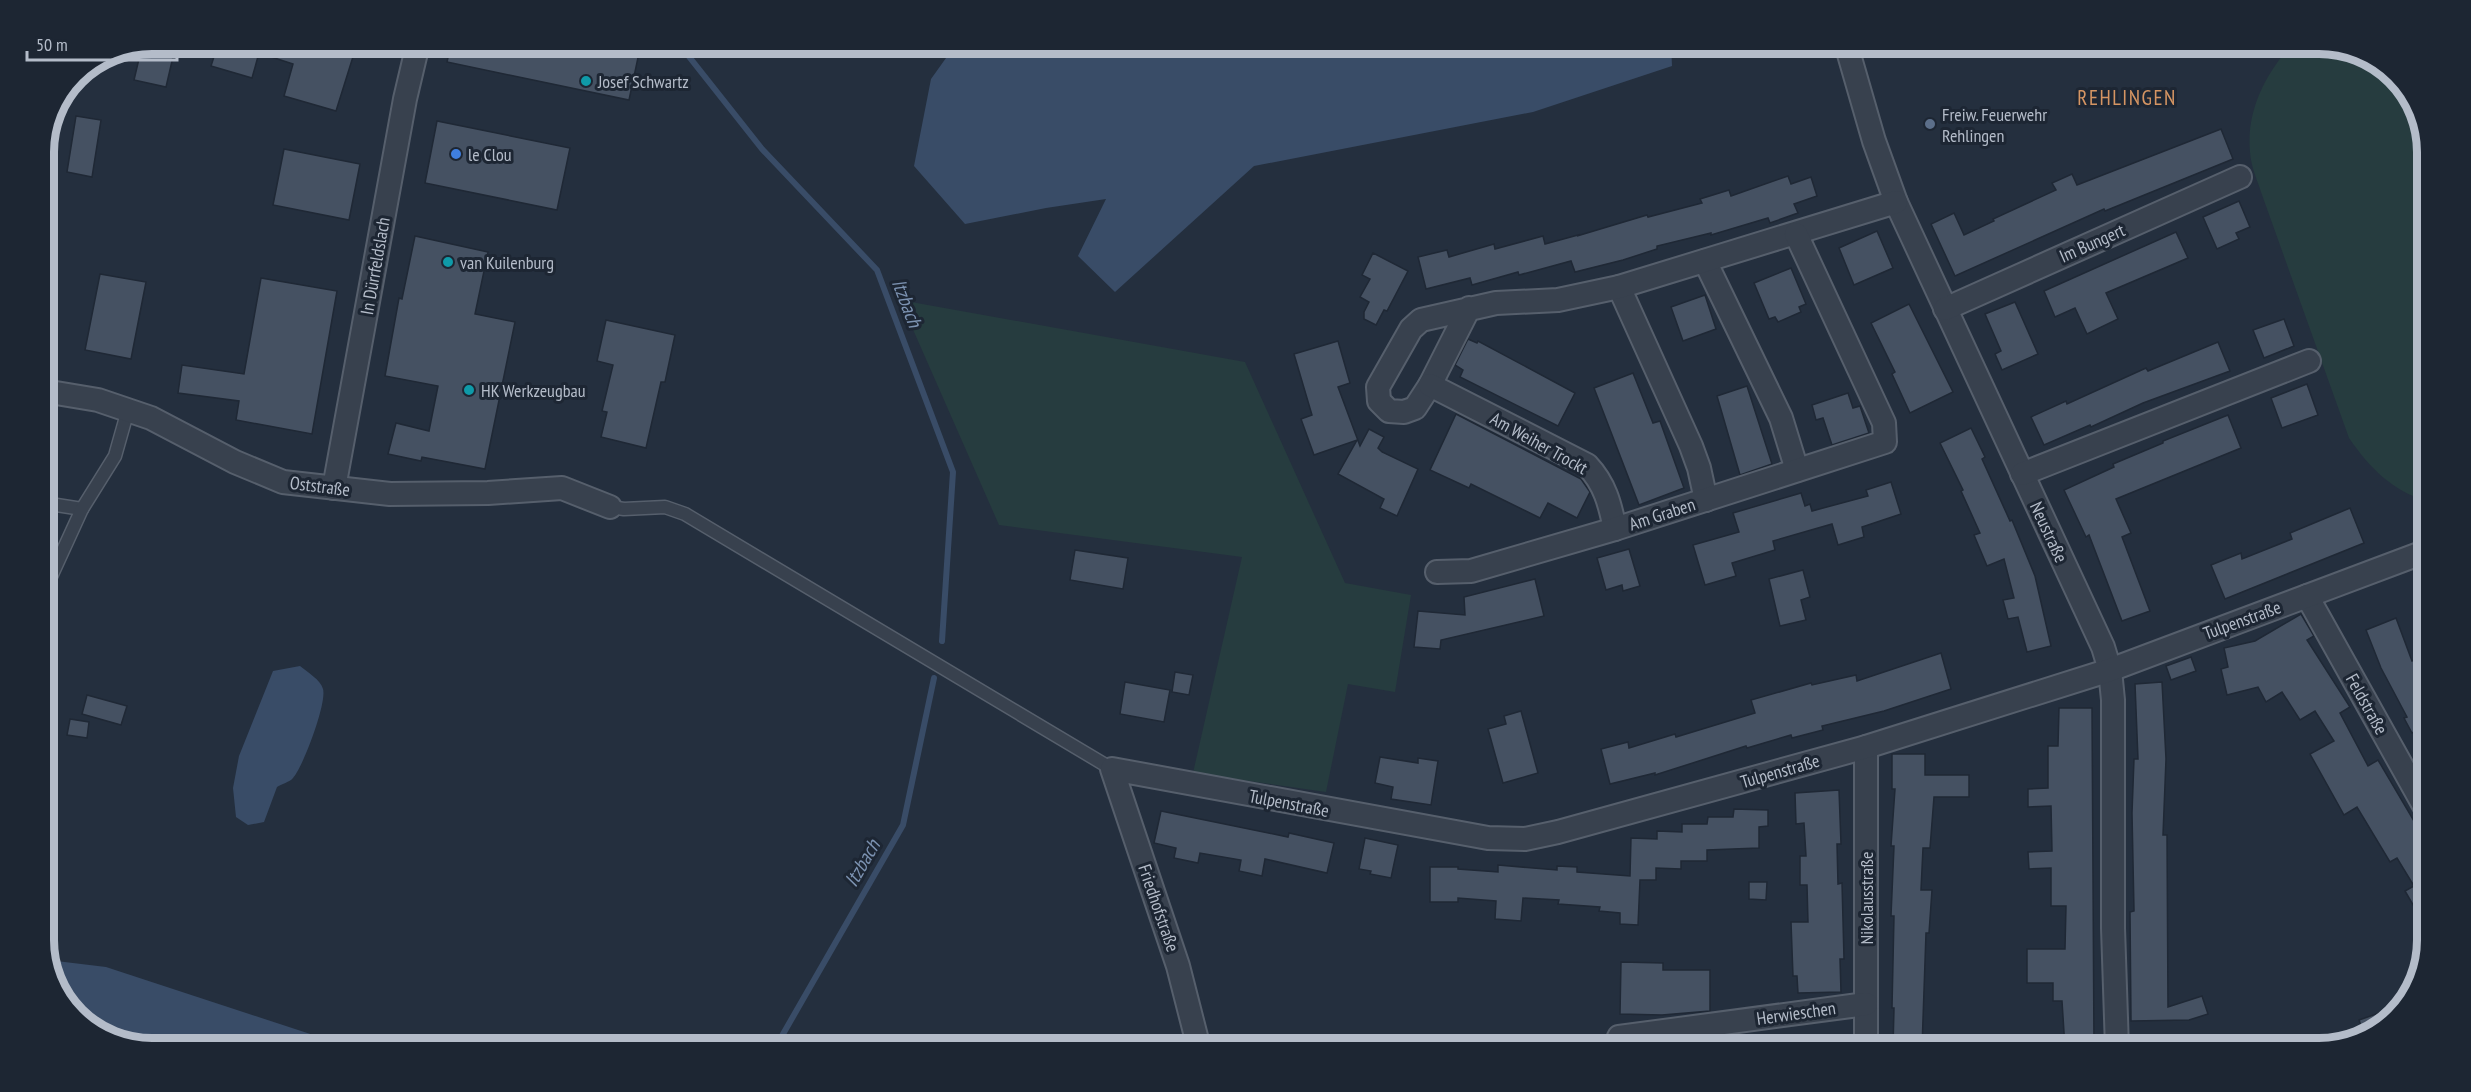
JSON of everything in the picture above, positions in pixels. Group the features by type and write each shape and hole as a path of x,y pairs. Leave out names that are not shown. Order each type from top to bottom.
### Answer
{"street":[{"name":"In Dürrfeldslach","path":"334,488 405,99 416,54"},
{"name":"Neustraße","path":"1849,54 1874,141 1896,202 2103,647 2110,670 2113,700 2113,928 2117,1038"},
{"name":"Im Bungert","path":"1945,309 2240,177"},
{"path":"1469,308 1430,386 1415,408 1404,412 1389,411 1379,401 1378,387 1411,329 1421,320 1469,308 1496,303 1558,300 1618,287 1896,202"},
{"name":"Am Graben","path":"1437,573 1472,571 1615,529 1885,442 1884,423 1796,234"},
{"path":"1705,261 1781,418 1797,470"},
{"path":"1618,287 1691,446 1699,468 1706,500"},
{"path":"2022,474 2309,361"},
{"name":"Am Weiher Trockt","path":"1430,386 1587,465 1600,479 1609,500 1615,529"},
{"name":"Oststraße","path":"54,393 98,400 151,418 235,462 283,482 401,494 488,493 562,488 610,507"},
{"name":"Tulpenstraße","path":"1112,769 1488,838 1525,839 1558,832 1866,747 2110,670 2417,555"},
{"name":"Feldstraße","path":"2307,596 2417,794"},
{"name":"Nikolausstraße","path":"1866,747 1866,1038"},
{"name":"Friedhofstraße","path":"1112,769 1178,966 1196,1038"},
{"name":"Herwieschen","path":"1619,1036 1866,1004"}],"lane":[{"path":"54,570 82,509 115,456 128,410"},
{"path":"54,505 82,509"},
{"path":"610,507 665,507 685,514 1112,769"}],"green space":[{"path":"2284,54 2319,54 2356,61 2379,74 2397,92 2412,121 2417,146 2417,498 2382,477 2349,438 2253,168 2250,128 2253,112 2264,83"},
{"path":"900,300 1245,362 1345,583 1411,595 1395,692 1348,684 1326,792 1193,773 1242,557 999,525"}],"water":[{"path":"949,54 1671,54 1672,66 1533,112 1254,166 1115,292 1078,256 1106,199 965,224 914,166 931,79"},
{"path":"300,666 317,679 323,689 318,720 297,772 292,779 277,787 264,822 248,825 236,817 233,788 239,756 273,671"},
{"path":"57,961 106,967 323,1038 152,1038 115,1031 92,1018 74,1000 64,983"}],"building":[{"path":"174,54 166,87 134,80 140,55"},
{"path":"215,54 259,54 252,78 211,66"},
{"path":"262,54 354,54 336,111 284,96 293,64"},
{"name":"Josef Schwartz","path":"449,54 639,54 629,100 447,62"},
{"path":"76,116 101,120 92,177 67,172"},
{"path":"437,121 570,148 557,210 425,183"},
{"path":"2221,129 2233,159 2105,211 2104,209 1955,276 1931,224 1954,213 1964,235 2056,190 2052,183 2072,174 2077,185"},
{"path":"284,149 360,164 349,220 273,205"},
{"path":"1788,176 1791,184 1811,177 1817,196 1794,204 1798,213 1770,223 1768,218 1711,235 1711,233 1657,246 1657,249 1623,260 1575,272 1571,261 1472,285 1470,278 1426,289 1418,257 1447,250 1449,257 1494,244 1495,249 1543,236 1545,244 1647,215 1648,217 1702,203 1700,199 1729,190 1731,196"},
{"path":"2239,201 2250,227 2236,233 2239,239 2217,249 2203,217"},
{"path":"1877,231 1893,268 1854,285 1839,248"},
{"path":"2176,232 2188,258 2106,293 2118,319 2087,334 2075,308 2055,317 2044,291"},
{"path":"415,236 488,252 475,314 515,322 485,469 422,457 421,461 388,454 396,423 429,431 438,386 385,376 399,298 402,299"},
{"path":"1373,253 1408,271 1387,311 1384,310 1376,325 1364,319 1364,312 1369,302 1360,297 1370,279 1362,275"},
{"path":"1791,268 1806,304 1799,307 1801,312 1778,322 1775,317 1769,319 1754,283"},
{"path":"100,274 146,282 131,359 85,350"},
{"path":"261,278 337,291 312,434 236,420 239,401 178,393 182,365 244,374"},
{"path":"1705,295 1716,329 1683,341 1671,307"},
{"path":"2015,302 2038,354 2002,370 1995,354 2001,351 1985,314"},
{"path":"1909,304 1953,392 1910,413 1892,374 1895,372 1871,323"},
{"path":"2284,319 2294,346 2264,358 2253,330"},
{"path":"606,320 675,335 665,382 661,382 646,448 601,437 607,412 602,411 613,365 597,361"},
{"path":"1468,339 1477,343 1478,341 1575,393 1558,426 1460,377 1463,370 1455,365"},
{"path":"1338,341 1350,383 1338,387 1360,446 1369,429 1384,437 1378,448 1382,452 1418,469 1397,516 1380,508 1384,499 1338,474 1357,440 1314,455 1301,419 1312,415 1294,354"},
{"path":"2218,342 2230,371 2143,403 2044,445 2031,417 2066,401 2067,404 2146,368 2148,371"},
{"path":"1633,373 1653,423 1660,421 1684,488 1639,505 1594,388"},
{"path":"2307,384 2318,415 2282,428 2271,398"},
{"path":"1747,386 1772,464 1740,475 1717,396"},
{"path":"1848,393 1853,408 1860,406 1869,433 1832,445 1823,418 1816,420 1812,405"},
{"path":"1456,414 1581,479 1590,492 1577,518 1548,503 1540,518 1471,484 1469,488 1430,470"},
{"path":"2228,415 2241,448 2116,499 2131,533 2122,537 2150,611 2122,621 2089,535 2086,537 2064,490 2163,441"},
{"path":"1971,428 1985,457 1982,459 2010,521 2012,520 2035,576 2051,646 2027,652 2018,617 2008,619 2003,600 2014,598 2004,559 1987,566 1974,535 1980,533 1961,491 1963,490 1940,443"},
{"path":"1891,482 1901,514 1862,527 1864,537 1838,545 1832,524 1773,541 1775,550 1732,563 1736,576 1705,585 1693,545 1739,532 1733,513 1801,493 1805,506 1810,504 1812,511 1868,496 1866,490"},
{"path":"2350,508 2364,543 2225,599 2211,565 2241,553 2242,559 2292,539 2290,533"},
{"path":"1629,549 1640,586 1623,591 1622,585 1606,590 1597,558"},
{"path":"1075,550 1128,558 1123,589 1070,580"},
{"path":"1803,570 1810,597 1801,600 1806,620 1780,626 1769,579"},
{"path":"1535,579 1544,616 1441,640 1440,649 1414,647 1418,611 1465,615 1464,597"},
{"path":"2301,614 2314,636 2307,640 2350,707 2340,713 2368,766 2378,760 2417,826 2417,912 2405,891 2414,886 2397,858 2390,862 2357,807 2344,815 2310,754 2334,741 2315,711 2300,720 2282,692 2266,702 2258,687 2227,695 2221,669 2228,667 2224,648 2255,641"},
{"path":"2396,618 2412,661 2416,659 2417,661 2417,730 2412,733 2404,718 2407,717 2381,668 2366,630"},
{"path":"1941,653 1951,689 1884,711 1822,726 1823,730 1792,738 1791,735 1747,748 1746,746 1655,775 1655,773 1610,784 1601,749 1628,742 1629,748 1675,734 1676,737 1755,713 1751,700 1811,683 1812,685 1856,675 1857,681"},
{"path":"2191,657 2196,671 2171,680 2166,666"},
{"path":"1175,672 1193,675 1189,695 1172,692"},
{"path":"1125,682 1170,690 1164,722 1120,714"},
{"path":"2162,682 2166,759 2163,835 2167,835 2168,1007 2202,996 2208,1014 2189,1020 2131,1021 2130,912 2134,911 2132,813 2134,759 2138,759 2135,684"},
{"path":"87,695 127,706 121,725 82,714"},
{"path":"2059,708 2092,708 2094,1038 2064,1038 2062,1001 2053,1001 2053,983 2027,983 2027,949 2065,949 2066,906 2051,906 2051,868 2029,869 2028,852 2052,851 2051,806 2028,807 2028,789 2048,788 2048,746 2058,746"},
{"path":"1521,711 1538,773 1503,783 1488,729 1506,724 1504,716"},
{"path":"70,719 89,722 87,738 67,735"},
{"path":"1892,754 1925,754 1925,775 1969,775 1969,797 1934,797 1930,848 1923,848 1921,890 1932,890 1929,933 1926,933 1922,1038 1893,1038 1894,916 1891,916 1894,846 1891,846 1895,789 1892,789"},
{"path":"1380,757 1418,763 1418,758 1438,761 1431,805 1391,799 1393,787 1375,783"},
{"path":"1839,790 1841,844 1837,844 1838,884 1842,883 1844,959 1840,959 1841,992 1798,993 1797,976 1793,976 1791,922 1808,922 1807,885 1800,885 1800,856 1806,856 1804,823 1796,824 1795,793"},
{"path":"1734,809 1768,810 1768,826 1759,827 1759,848 1707,850 1707,861 1681,861 1681,869 1656,868 1656,880 1640,880 1638,925 1620,924 1620,913 1599,911 1600,907 1558,904 1559,900 1523,898 1521,921 1495,919 1496,901 1458,898 1458,902 1430,902 1430,867 1458,867 1458,869 1498,872 1498,865 1557,870 1557,866 1577,867 1577,872 1630,876 1631,838 1657,839 1657,831 1682,832 1682,824 1707,824 1708,817 1733,817"},
{"path":"1161,811 1288,837 1289,833 1334,843 1327,873 1265,859 1262,876 1239,871 1241,860 1200,853 1198,863 1174,858 1176,848 1154,843"},
{"path":"1365,838 1398,845 1391,878 1370,874 1371,871 1359,869"},
{"path":"1749,882 1767,882 1766,900 1749,899"},
{"path":"1621,962 1663,963 1663,970 1710,970 1710,1011 1662,1015 1620,1014"},
{"path":"2387,1010 2362,1028 2359,1020"}],"waterway":[{"name":"Itzbach","path":"687,54 762,149 877,270 953,472 942,641"},
{"name":"Itzbach","path":"781,1038 903,825 934,678"}],"place":[{"name":"Josef Schwartz","path":"586,81"},
{"name":"Freiw. Feuerwehr Rehlingen","path":"1930,124"},
{"name":"le Clou","path":"456,154"},
{"name":"van Kuilenburg","path":"448,262"},
{"name":"HK Werkzeugbau","path":"469,390"}],"district":[{"name":"REHLINGEN","path":"2127,97"}]}
